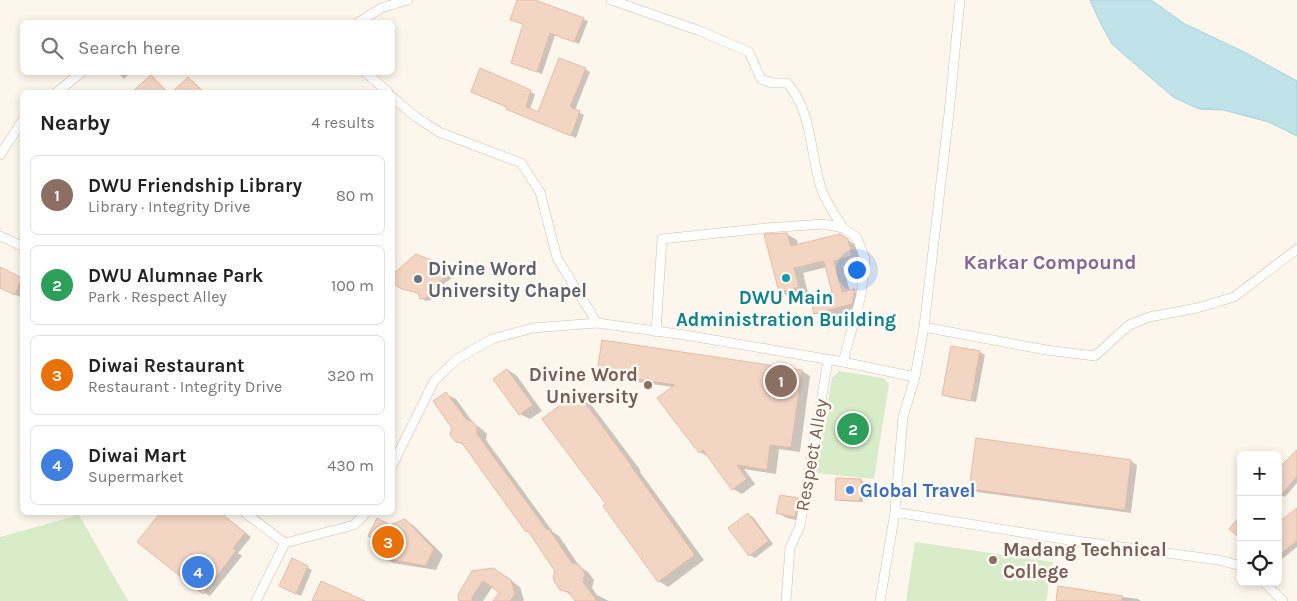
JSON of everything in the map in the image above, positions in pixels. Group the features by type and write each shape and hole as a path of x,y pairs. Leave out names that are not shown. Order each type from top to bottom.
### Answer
{"street":[{"path":"362,20 381,8 408,0"},
{"path":"611,0 700,31 749,52 761,79 772,83 787,83 794,90 810,130 815,165 823,193 843,228"},
{"path":"880,601 895,512 903,417 915,377 924,327 960,0"},
{"path":"60,90 78,75"},
{"path":"368,75 386,90"},
{"path":"395,100 416,117 439,132 521,163 540,192 556,258 597,322"},
{"path":"0,155 20,123"},
{"path":"656,332 662,239 824,224 843,228 857,238 865,259 861,295 843,362"},
{"path":"0,236 20,245"},
{"path":"924,327 1046,350 1095,356 1129,325 1149,317 1197,308 1234,297 1297,249"},
{"path":"395,460 434,381 457,359 492,339 533,328 597,322 843,362 915,377"},
{"name":"Respect Alley","path":"786,601 790,548 800,526 828,360"},
{"path":"895,512 1069,540 1219,560 1237,565"},
{"path":"248,515 285,543"},
{"path":"256,601 285,543 354,525 364,515"},
{"path":"1268,586 1283,601"}],"green space":[{"path":"839,371 883,378 889,384 874,479 816,473 832,378"},
{"path":"79,515 128,601 0,601 0,537"},
{"path":"915,542 1053,562 1046,601 906,601"}],"water":[{"path":"1090,0 1151,0 1185,24 1242,51 1297,81 1297,136 1269,122 1223,110 1199,109 1173,97 1112,44"}],"building":[{"path":"517,0 535,0 584,18 574,42 550,33 537,72 511,63 523,24 510,20"},
{"path":"559,58 586,68 570,107 580,111 571,136 471,92 480,68 531,90 526,107 538,112"},
{"path":"151,75 165,90 134,90"},
{"path":"188,77 201,90 174,90"},
{"name":"DWU Main Administration Building","path":"787,233 791,246 840,234 848,239 852,256 834,261 842,292 855,289 852,304 814,314 811,301 833,296 824,261 794,268 799,287 779,292 764,234"},
{"name":"Divine Word University Chapel","path":"416,254 451,268 447,276 427,290 429,295 426,298 420,299 418,293 402,289 395,285 395,272"},
{"path":"0,267 20,277 20,283 15,295 0,288"},
{"path":"602,340 802,370 791,448 770,445 767,470 737,465 747,479 732,490 703,450 699,453 657,398 675,385 597,373"},
{"path":"951,346 980,351 971,401 942,395"},
{"path":"507,369 533,405 519,415 493,379"},
{"path":"446,392 466,419 473,422 477,428 477,434 547,530 549,529 572,563 579,565 585,573 583,582 597,601 575,601 569,592 560,590 553,579 555,571 528,531 526,532 462,443 456,442 450,435 452,428 433,401"},
{"path":"577,392 695,555 658,582 603,506 606,504 542,419"},
{"path":"976,438 1131,460 1125,510 969,489"},
{"path":"1297,450 1297,476 1282,494 1282,465"},
{"path":"836,478 861,479 860,501 835,500"},
{"path":"780,495 798,498 795,517 776,513"},
{"path":"1297,508 1297,541 1282,553 1282,541 1282,520"},
{"path":"748,513 769,541 749,556 728,528"},
{"path":"159,515 224,515 245,533 233,548 236,551 203,594 137,542"},
{"path":"377,518 390,525 405,519 434,549 426,566 382,558 377,541 368,536"},
{"path":"1237,520 1237,536 1229,529"},
{"path":"292,558 308,566 296,594 279,586"},
{"path":"493,568 511,580 515,594 510,601 493,601 499,592 483,581 472,597 473,601 459,601 458,595 472,571"},
{"path":"321,581 365,601 312,601"},
{"path":"1058,586 1122,596 1122,601 1056,601"}],"place":[{"name":"DWU Main Administration Building","path":"786,278"},
{"name":"Divine Word University Chapel","path":"418,279"},
{"name":"DWU Friendship Library","path":"781,381"},
{"name":"Divine Word University","path":"648,385"},
{"name":"DWU Alumnae Park","path":"853,429"},
{"name":"Global Travel","path":"850,490"},
{"name":"Diwai Restaurant","path":"388,542"},
{"name":"Madang Technical College","path":"993,560"},
{"name":"Diwai Mart","path":"198,572"}],"district":[{"name":"Karkar Compound","path":"1050,262"}]}
